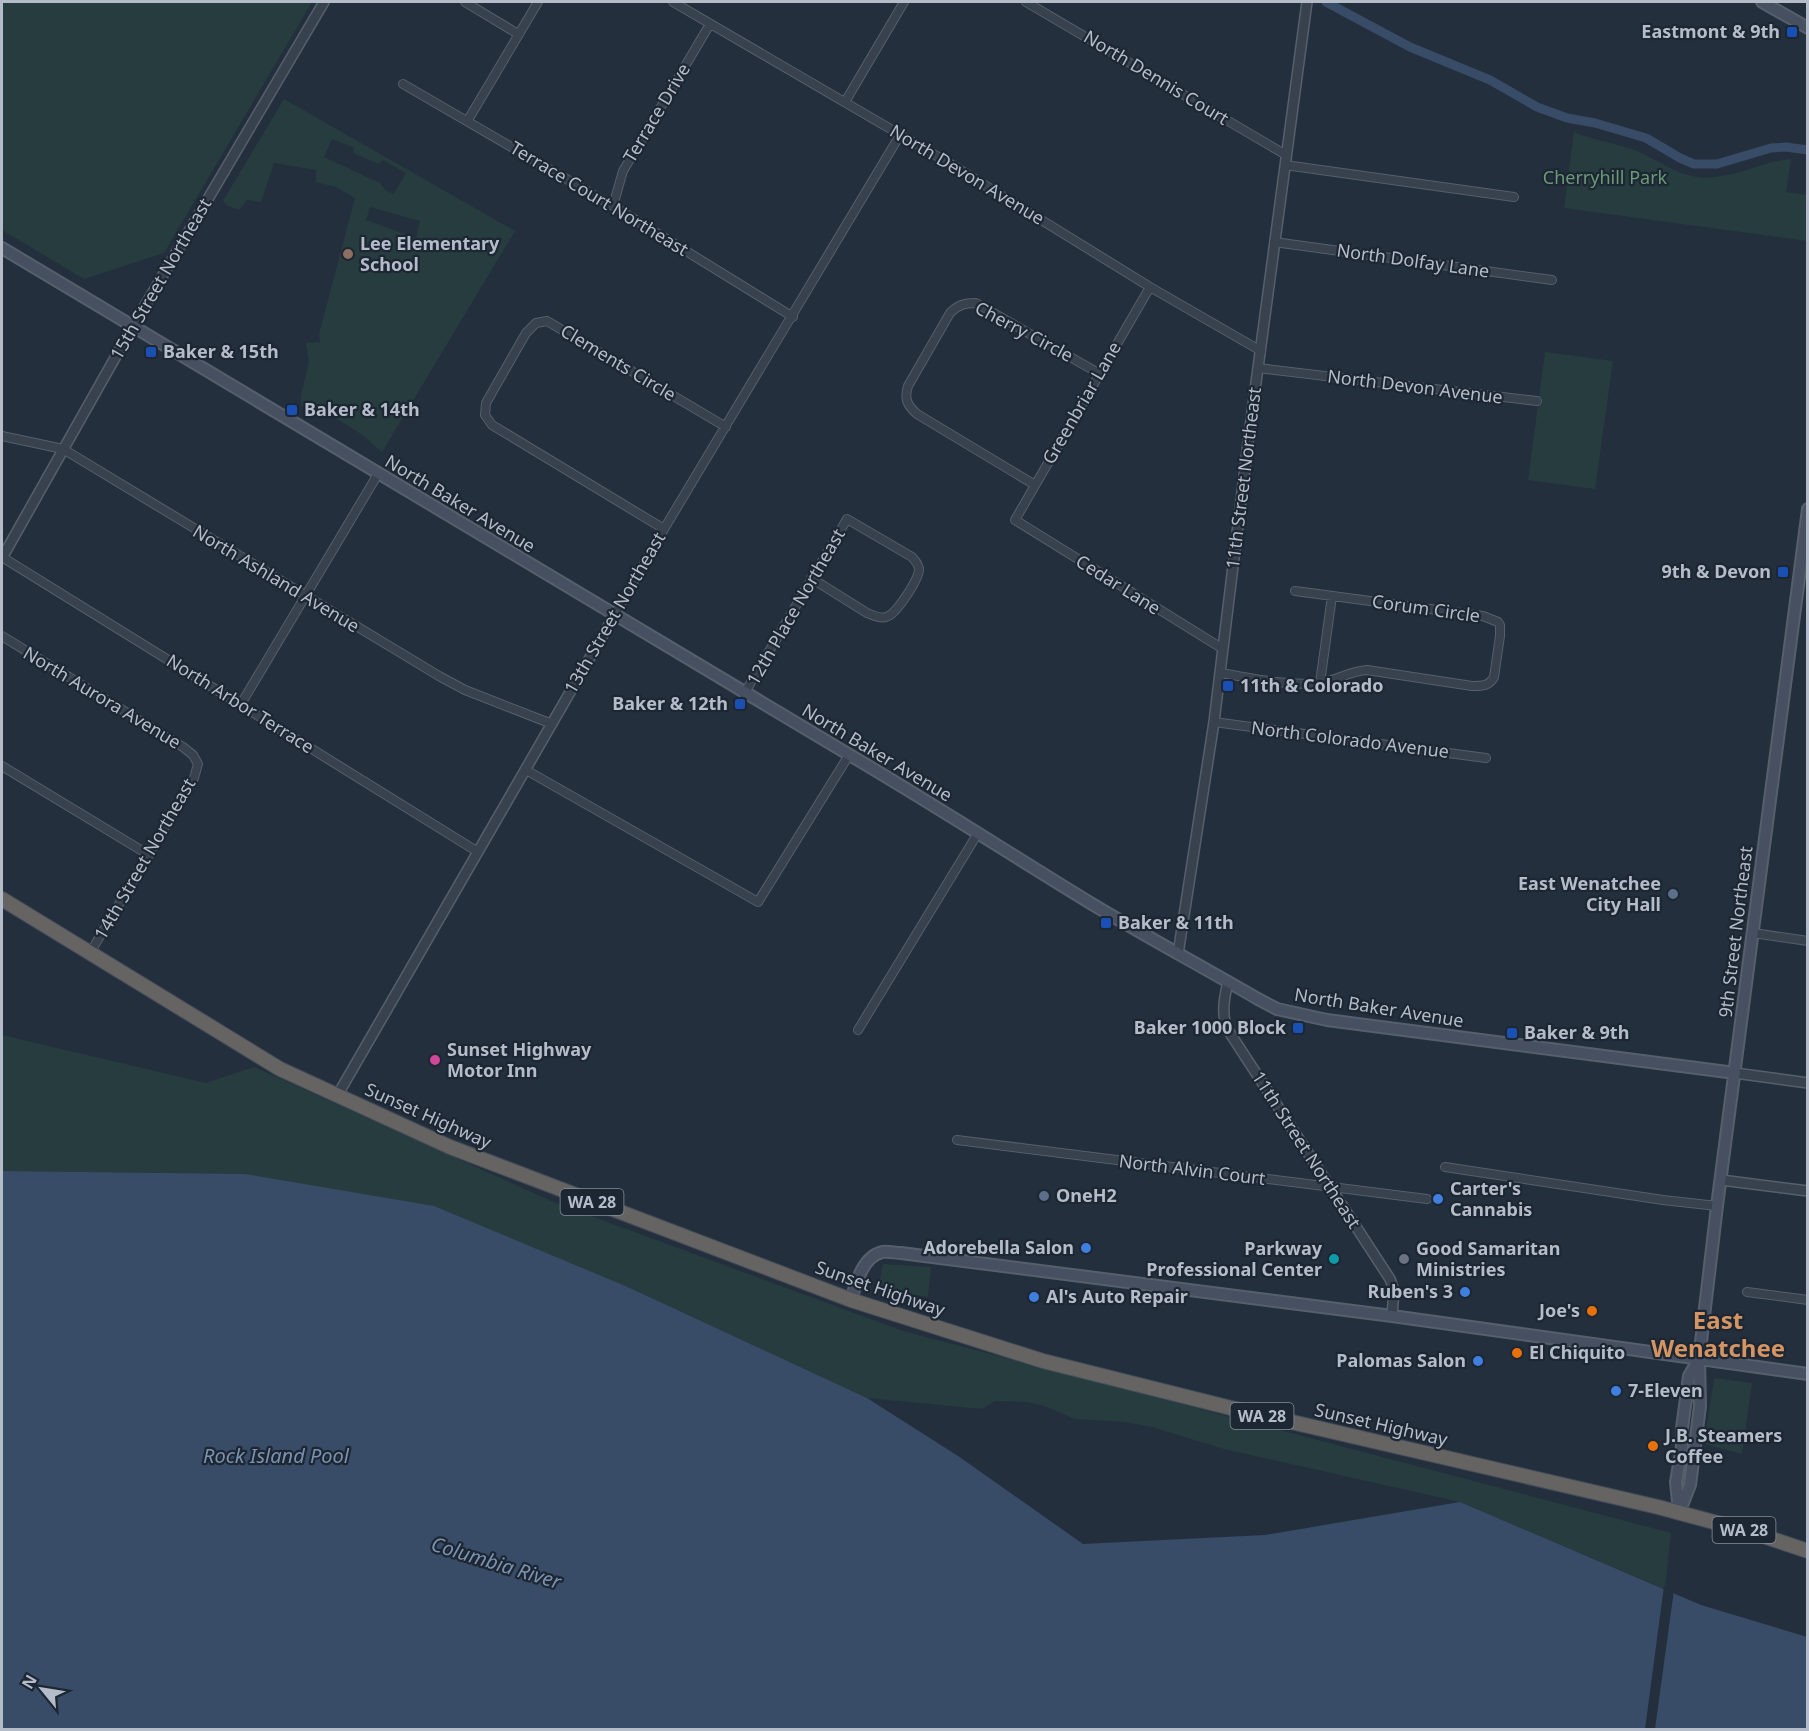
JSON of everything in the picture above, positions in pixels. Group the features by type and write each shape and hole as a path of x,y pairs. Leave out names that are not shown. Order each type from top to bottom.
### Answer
{"highway":[{"name":"Sunset Highway","path":"2,899 280,1069 450,1147 851,1300 1043,1361 1231,1408 1679,1513 1751,1532 1808,1551"}],"main road":[{"path":"1762,2 1808,28"},
{"name":"North Baker Avenue","path":"2,248 281,413 378,474 1178,954 1277,1009 1327,1020 1735,1073"},
{"name":"9th Street Northeast","path":"1679,1513 1690,1485 1700,1406 1699,1359 1717,1206 1808,509"},
{"path":"851,1300 858,1278 869,1261 881,1252 1392,1316 1808,1374"}],"street":[{"name":"15th Street Northeast","path":"2,558 133,326 324,2"},
{"path":"465,2 518,34"},
{"path":"468,120 538,2"},
{"name":"North Devon Avenue","path":"673,2 954,166 1261,351"},
{"path":"845,102 904,2"},
{"name":"North Dennis Court","path":"1026,2 1285,160 1514,197"},
{"name":"11th Street Northeast","path":"1178,954 1214,722 1274,242 1307,2"},
{"name":"Terrace Drive","path":"613,206 623,171 710,24"},
{"name":"Terrace Court Northeast","path":"403,84 613,206 793,317"},
{"name":"13th Street Northeast","path":"338,1096 664,529 900,135"},
{"name":"North Dolfay Lane","path":"1274,242 1552,279"},
{"name":"Greenbriar Lane","path":"1015,520 1150,286"},
{"name":"Cherry Circle","path":"1035,485 917,414 907,403 908,386 950,313 965,303 976,303 1100,374"},
{"name":"Clements Circle","path":"664,529 492,425 485,415 486,403 526,333 536,323 547,321 726,427"},
{"name":"North Devon Avenue","path":"1258,368 1537,401"},
{"name":"North Ashland Avenue","path":"2,436 63,449 306,597 465,690 552,724"},
{"path":"241,705 378,474"},
{"name":"12th Place Northeast","path":"744,694 811,578 847,519 912,557 918,564 919,572 893,614 885,618 867,613 811,578"},
{"name":"Cedar Lane","path":"1015,520 1223,649"},
{"name":"North Arbor Terrace","path":"2,558 478,852"},
{"name":"Corum Circle","path":"1220,673 1282,682 1320,683 1367,670 1472,686 1485,686 1494,676 1500,625 1489,617 1295,591"},
{"path":"1320,683 1332,596"},
{"name":"North Aurora Avenue","path":"2,636 183,747 193,755 198,764"},
{"name":"North Colorado Avenue","path":"1214,722 1486,758"},
{"path":"526,770 758,902 849,755"},
{"name":"14th Street Northeast","path":"90,953 194,778 198,764"},
{"path":"2,766 149,855"},
{"path":"858,1030 978,833"},
{"path":"1753,933 1808,941"},
{"name":"11th Street Northeast","path":"1228,982 1223,1016 1226,1027 1390,1279 1394,1290 1392,1316"},
{"name":"North Baker Avenue","path":"1735,1073 1808,1083"},
{"name":"North Alvin Court","path":"957,1140 1427,1199"},
{"path":"1445,1167 1652,1199 1717,1206"},
{"path":"1721,1180 1808,1191"},
{"path":"1747,1292 1808,1300"}],"green space":[{"path":"2,2 312,2 164,253 84,279 2,230"},
{"path":"284,99 515,231 382,452 364,436 342,422 315,409 301,407 301,395 309,362 306,343 320,342 319,334 355,198 336,187 316,182 316,170 274,163 261,202 247,200 239,210 226,205 223,201","holes":["332,139 354,148 353,153 379,164 383,160 406,173 394,194 385,190 380,183 324,157","370,207 420,221 416,238 366,220"]},
{"name":"Cherryhill Park","path":"1574,132 1632,149 1672,169 1692,176 1724,176 1791,159 1786,192 1807,195 1807,241 1564,208"},
{"path":"1545,352 1613,361 1595,489 1528,480"},
{"path":"2,1035 206,1083 254,1067 556,1203 903,1331 1671,1533 1665,1589 1460,1502 1224,1449 1152,1427 1125,1422 1075,1419 1042,1405 1026,1402 995,1401 982,1409 867,1398 630,1288 245,1174 2,1171"},
{"path":"883,1264 931,1267 928,1297 878,1289"},
{"path":"1714,1378 1752,1383 1742,1454 1704,1444"}],"water":[{"name":"Rock Island Pool","path":"2,1171 245,1174 434,1206 630,1288 867,1398 958,1456 1083,1544 1265,1535 1460,1502 1701,1605 1807,1637 1807,1729 2,1730"}],"pier":[{"path":"1664,1586 1674,1590 1655,1729 1645,1729"}],"waterway":[{"path":"1326,2 1410,47 1490,80 1537,107 1567,118 1595,123 1646,138 1694,164 1717,164 1771,148 1786,147 1808,150"}],"place":[{"name":"Eastmont & 9th","path":"1792,32"},
{"name":"Lee Elementary School","path":"348,254"},
{"name":"Baker & 15th","path":"151,352"},
{"name":"Baker & 14th","path":"292,410"},
{"name":"9th & Devon","path":"1783,572"},
{"name":"11th & Colorado","path":"1228,686"},
{"name":"Baker & 12th","path":"740,704"},
{"name":"East Wenatchee City Hall","path":"1673,894"},
{"name":"Baker & 11th","path":"1106,923"},
{"name":"Baker 1000 Block","path":"1298,1028"},
{"name":"Baker & 9th","path":"1512,1033"},
{"name":"Sunset Highway Motor Inn","path":"435,1060"},
{"name":"OneH2","path":"1044,1196"},
{"name":"Carter's Cannabis","path":"1438,1199"},
{"name":"Adorebella Salon","path":"1086,1248"},
{"name":"Parkway Professional Center","path":"1334,1259"},
{"name":"Good Samaritan Ministries","path":"1404,1259"},
{"name":"Ruben's 3","path":"1465,1292"},
{"name":"Al's Auto Repair","path":"1034,1297"},
{"name":"Joe's","path":"1592,1311"},
{"name":"El Chiquito","path":"1517,1353"},
{"name":"Palomas Salon","path":"1478,1361"},
{"name":"7-Eleven","path":"1616,1391"},
{"name":"J.B. Steamers Coffee","path":"1653,1446"}],"district":[{"name":"East Wenatchee","path":"1718,1335"}],"water label":[{"name":"Columbia River","path":"496,1563"}]}
